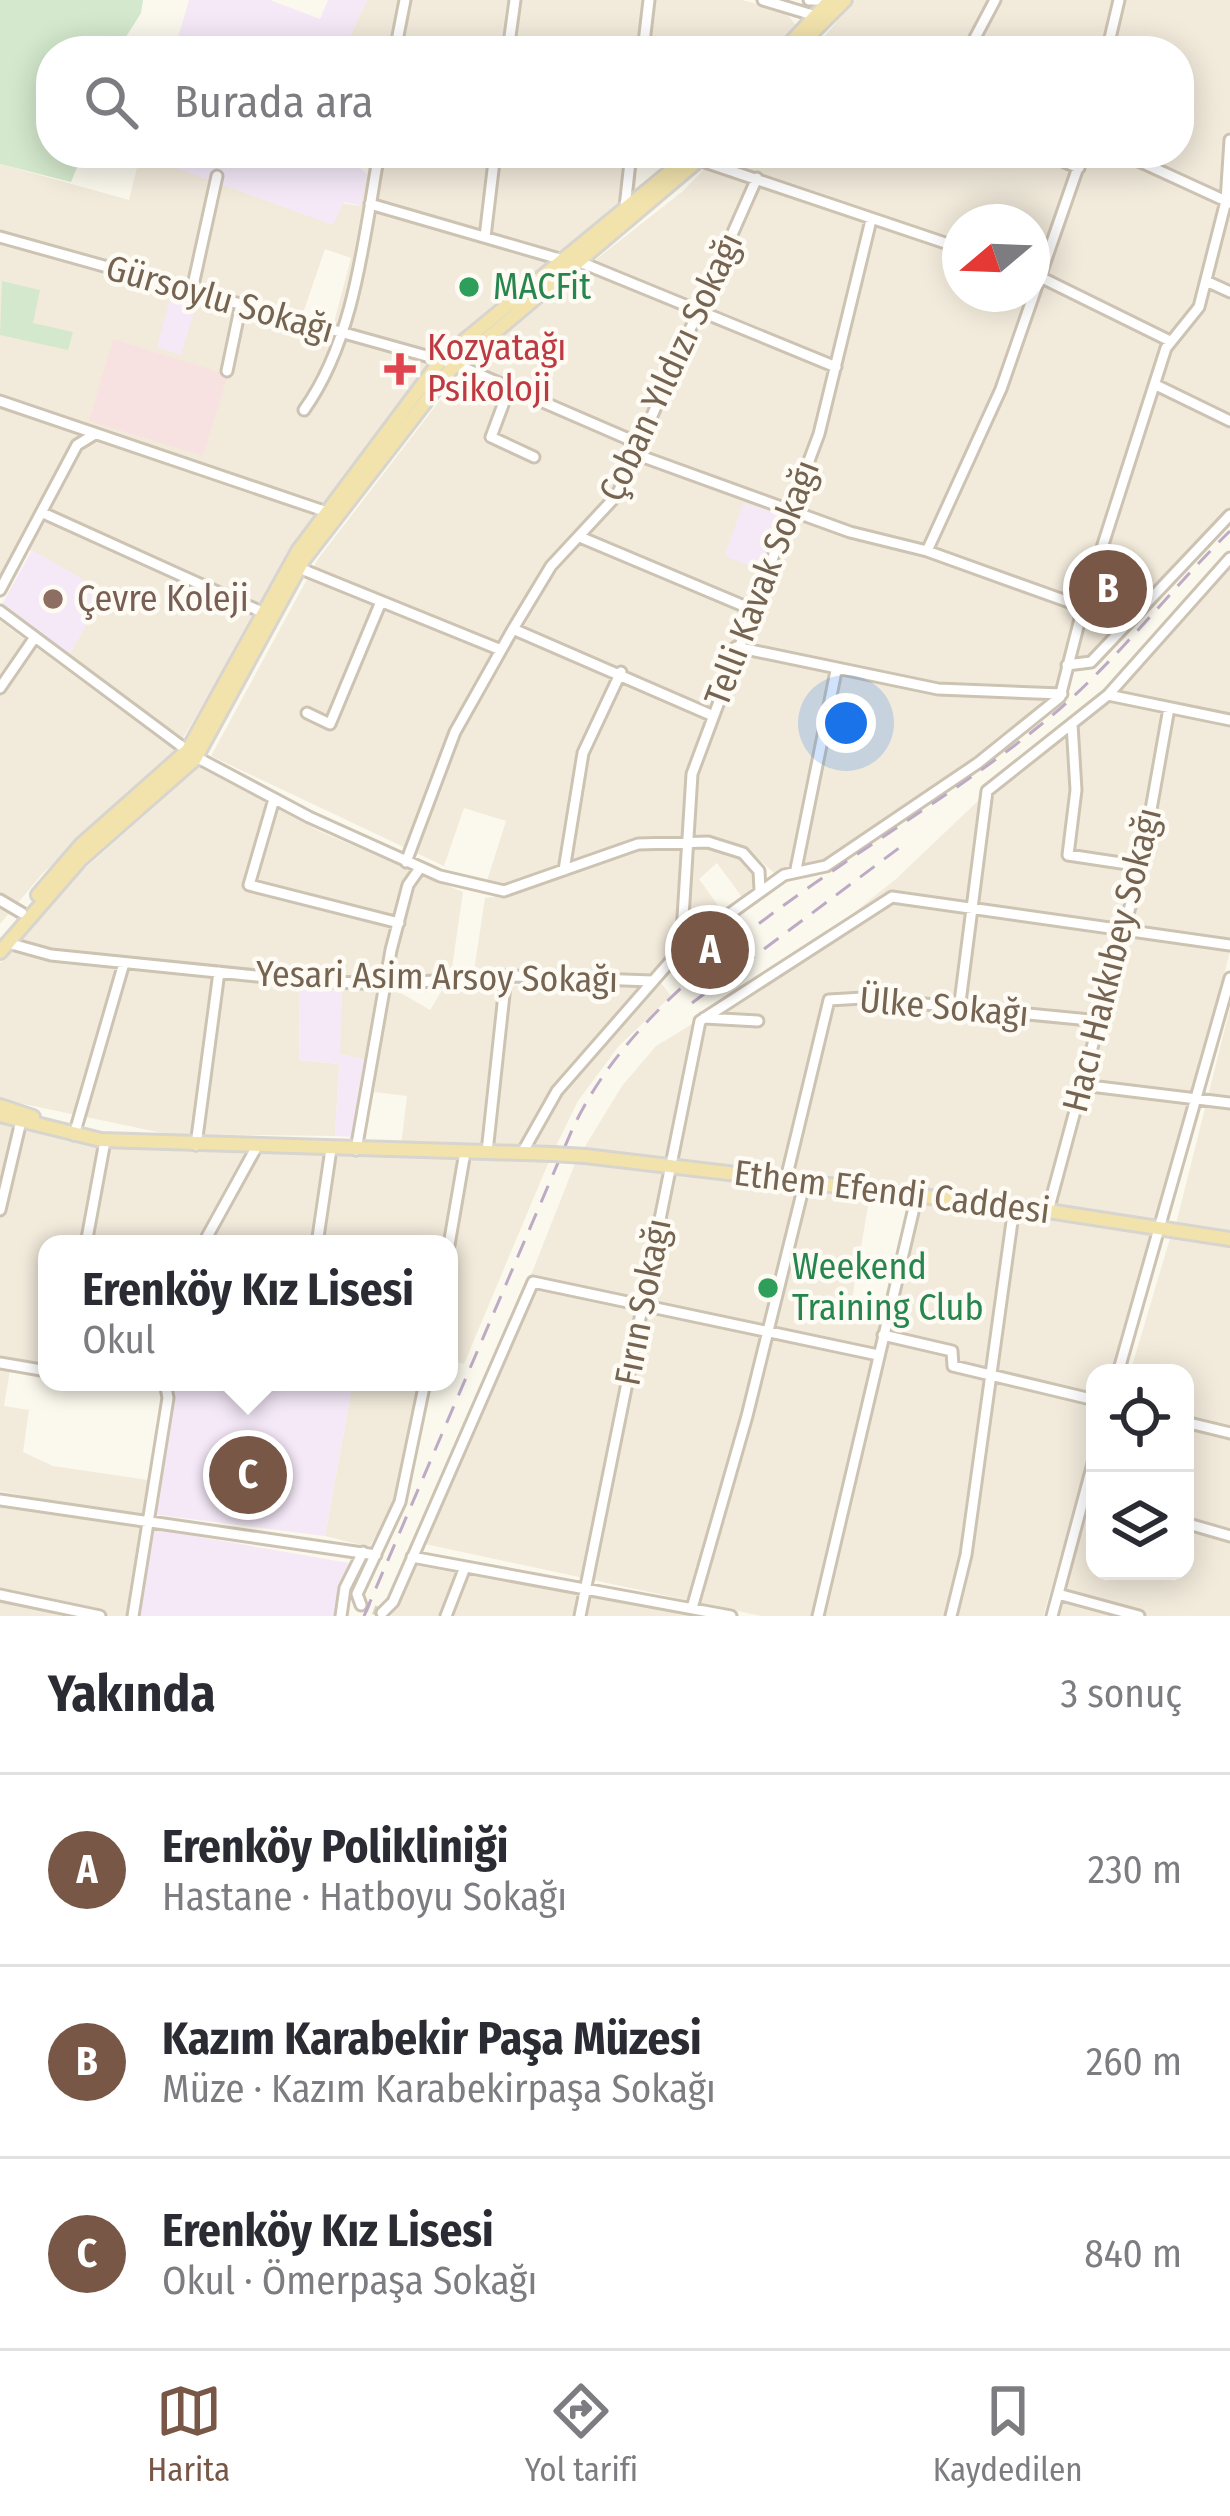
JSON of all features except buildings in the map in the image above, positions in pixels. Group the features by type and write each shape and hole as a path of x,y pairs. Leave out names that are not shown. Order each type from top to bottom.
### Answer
{"main road":[{"path":"801,36 815,15 845,0"},
{"path":"803,36 829,4"},
{"path":"573,257 678,168"},
{"path":"3,944 22,913 79,848 192,753 264,613 327,512 448,362 679,168"},
{"path":"3,944 83,856 192,753 299,568 448,362"},
{"path":"0,1111 67,1133"},
{"path":"0,1111 21,1121 105,1141 522,1153"},
{"name":"Ethem Efendi Caddesi","path":"522,1153 805,1181 1230,1239"}],"street":[{"path":"398,36 405,0"},
{"path":"510,36 515,0"},
{"path":"645,36 649,0"},
{"path":"763,0 815,15"},
{"path":"787,7 805,0 829,4"},
{"path":"976,36 995,0"},
{"path":"1111,36 1120,0"},
{"path":"787,7 792,36"},
{"path":"522,1153 557,1091 681,949 779,878 796,869 826,866 1032,723 1062,694 1083,607 1170,341 1197,312 1228,202 1230,140"},
{"path":"304,410 329,369 341,333 376,168"},
{"path":"484,237 493,168"},
{"path":"625,210 629,168"},
{"path":"730,168 942,242"},
{"path":"1050,240 1079,168"},
{"path":"1154,168 1228,202"},
{"path":"192,290 217,176"},
{"name":"Çoban Yıldızı Sokağı","path":"406,862 455,732 513,629 548,571 613,501 757,178"},
{"path":"370,204 573,257 836,368"},
{"name":"Telli Kavak Sokağı","path":"681,949 691,778 790,511 836,368 871,220"},
{"name":"Gürsoylu Sokağı","path":"0,237 448,362 510,386 638,449 790,511 861,536 926,551 1083,607"},
{"path":"1206,281 1230,292"},
{"path":"1050,282 1170,341"},
{"path":"226,371 241,304"},
{"path":"926,551 999,393 1024,312"},
{"path":"1156,385 1230,421"},
{"path":"510,386 490,437 534,457"},
{"path":"0,401 327,512"},
{"path":"73,426 77,445"},
{"path":"0,590 77,445 95,434"},
{"path":"44,513 264,613"},
{"path":"1067,665 1092,661 1230,515"},
{"path":"580,537 751,610"},
{"path":"959,1010 987,790 1108,695 1230,558"},
{"path":"299,568 501,650"},
{"path":"307,713 329,724 380,604"},
{"path":"0,611 192,753 274,799 420,868 501,891 638,844 686,842 732,845 757,869 779,878"},
{"path":"513,629 711,715"},
{"path":"0,688 34,638"},
{"path":"736,647 836,671 950,690 1062,694"},
{"path":"796,869 836,671"},
{"path":"564,870 584,753 621,673"},
{"path":"1108,695 1230,720"},
{"name":"Hacı Hakkıbey Sokağı","path":"1048,1211 1141,866 1169,708"},
{"path":"1072,724 1076,790 1068,855 1141,866"},
{"path":"274,799 249,885 399,923"},
{"path":"356,1150 408,885 406,862"},
{"path":"408,885 420,868"},
{"path":"757,869 760,891"},
{"path":"704,1018 888,898 1230,945"},
{"path":"0,900 22,913"},
{"name":"Yesari Asim Arsoy Sokağı","path":"3,944 48,955 124,963 386,984 506,976 652,981"},
{"path":"67,1133 124,963"},
{"path":"196,1145 218,972"},
{"path":"487,1152 506,976"},
{"path":"1121,1364 1230,978"},
{"name":"Ülke Sokağı","path":"785,1179 828,1000 863,998 1100,1021"},
{"path":"704,1018 758,1022"},
{"name":"Fırın Sokağı","path":"580,1616 697,1028 704,1018"},
{"path":"1082,1085 1230,1102"},
{"path":"0,1210 4,1171 21,1121"},
{"path":"88,1235 105,1141"},
{"path":"208,1235 256,1148"},
{"path":"318,1235 331,1149"},
{"path":"451,1235 465,1152"},
{"path":"692,1608 770,1332 805,1181"},
{"path":"818,1616 917,1195"},
{"path":"951,1616 966,1555 1014,1207"},
{"path":"382,1613 392,1604 532,1283 643,1302 878,1355"},
{"path":"883,1335 952,1351 953,1366 1086,1398"},
{"path":"0,1363 38,1369"},
{"path":"133,1616 167,1391"},
{"path":"361,1605 357,1595 401,1498 423,1391"},
{"path":"1194,1424 1230,1432"},
{"path":"0,1500 376,1555"},
{"path":"1052,1616 1086,1508"},
{"path":"1194,1526 1230,1536"},
{"path":"341,1616 345,1588 363,1552"},
{"path":"412,1557 728,1616"},
{"path":"446,1616 465,1567"},
{"path":"1058,1594 1139,1616"},
{"path":"0,1595 100,1616"}],"shaded area":[{"path":"189,0 270,0 320,19 328,0 367,0 350,36 178,36"},
{"path":"367,0 742,0 785,11 798,28 790,36 350,36"},
{"path":"855,0 1230,0 1230,507 1033,715 821,864 794,863 775,874 748,849 730,841 629,841 499,886 487,881 506,821 464,808 444,866 211,756 318,559 450,387 524,316 683,191 705,168 1194,168 1194,36 825,36"},
{"path":"0,164 129,200 137,168 178,168 228,185 360,206 369,168 638,168 635,193 440,352 299,542 183,738 69,655 104,592 19,544 0,579","holes":["325,249 351,258 333,326 302,316"]},
{"path":"176,168 360,168 367,174 361,206 344,202 333,225"},
{"path":"173,288 199,295 181,355 157,347"},
{"path":"113,339 228,375 203,456 89,421"},
{"path":"743,503 783,515 763,571 725,556"},
{"name":"Çevre Koleji","path":"32,550 105,592 69,655 1,606"},
{"path":"1230,569 1230,951 1162,1222 584,1148 622,1086 656,1046 787,966 896,879 980,799 1119,689"},
{"path":"0,621 177,752 43,873 0,924"},
{"path":"201,765 319,831 463,892 452,968 394,989 430,1010 444,987 556,985 526,968 474,971 485,898 524,892 607,855 657,847 690,846 738,854 753,870 755,885 742,897 717,863 699,879 722,911 654,974 671,996 618,1047 578,1101 556,1146 401,1146 407,1096 374,1092 379,1056 371,1061 339,1054 342,990 300,988 299,1060 339,1064 335,1136 167,1134 0,1099 0,963 71,881"},
{"path":"300,987 342,989 340,1054 371,1061 355,1137 335,1136 339,1064 299,1060"},
{"path":"1230,1008 1230,1233 1176,1224"},
{"path":"0,1120 90,1143 550,1159 464,1364 458,1362 458,1235 38,1235 38,1364 0,1355"},
{"path":"576,1161 870,1195 852,1299 887,1306 911,1199 1154,1233 1116,1364 1086,1364 1086,1468 1043,1616 761,1616 425,1544"},
{"path":"1171,1235 1230,1244 1230,1616 1057,1616 1086,1520 1086,1580 1194,1580 1194,1364 1133,1364"},
{"path":"0,1369 10,1370 4,1406 29,1410 23,1452 53,1466 148,1480 145,1519 0,1491"},
{"path":"175,1391 351,1391 325,1536 152,1514"},
{"path":"351,1391 416,1391 395,1506 369,1547 325,1536"},
{"path":"0,1503 148,1528 139,1616 0,1616"},
{"path":"148,1528 349,1563 334,1616 139,1616"},
{"path":"413,1565 695,1616 391,1616"}],"green space":[{"path":"0,0 143,0 141,13 126,36 36,36 36,168 77,168 71,182 0,164"},
{"path":"2,281 40,290 33,323 73,332 68,350 0,335"}],"tunnel":[{"path":"361,1605 382,1613"}],"railway":[{"path":"364,1616 572,1130 609,1068 658,1010 716,957 980,771 1064,705 1230,531"},
{"path":"692,1003 903,845"}],"place":[{"name":"MACFit","path":"469,287"},
{"name":"Kozyatağı Psikoloji","path":"400,369"},
{"name":"Kazım Karabekir Paşa Müzesi","path":"1108,589"},
{"name":"Çevre Koleji","path":"53,599"},
{"name":"Erenköy Polikliniği","path":"710,950"},
{"name":"Weekend Training Club","path":"768,1288"},
{"name":"Erenköy Kız Lisesi","path":"248,1475"}]}
